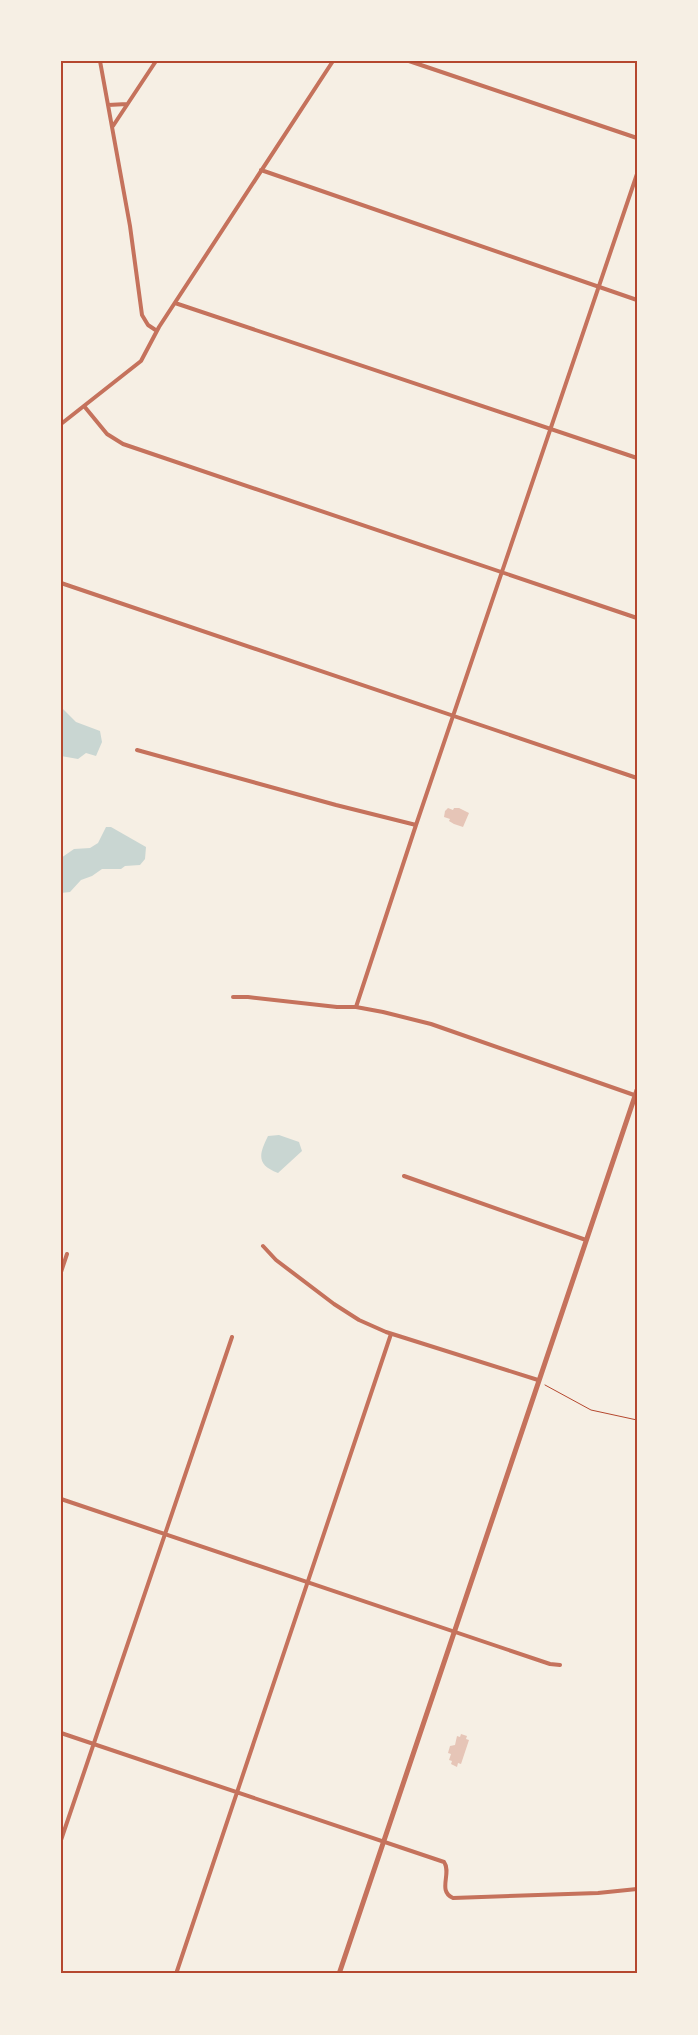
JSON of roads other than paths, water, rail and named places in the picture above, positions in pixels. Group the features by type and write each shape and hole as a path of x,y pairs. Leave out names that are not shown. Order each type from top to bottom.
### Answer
{"street":[{"path":"100,61 130,226 142,315 144,321 157,331"},
{"path":"112,127 156,61"},
{"path":"61,424 141,361 157,331 333,61"},
{"path":"409,61 637,138"},
{"path":"108,105 127,104"},
{"path":"261,170 637,300"},
{"path":"356,1007 501,572 637,174"},
{"path":"175,303 637,458"},
{"path":"84,406 107,434 123,444 637,618"},
{"path":"61,583 637,778"},
{"path":"137,750 336,805 416,824"},
{"path":"233,997 337,1007 356,1007 430,1024 636,1094 339,1974"},
{"path":"404,1176 586,1240"},
{"path":"263,1246 276,1260 334,1304 359,1320 391,1334 538,1380"},
{"path":"61,1272 67,1254"},
{"path":"176,1974 391,1334"},
{"path":"61,1840 232,1337"},
{"path":"61,1499 453,1632 550,1664 560,1665"},
{"path":"61,1733 444,1862 446,1867 446,1892 448,1896 453,1898 598,1893 637,1888"}]}
